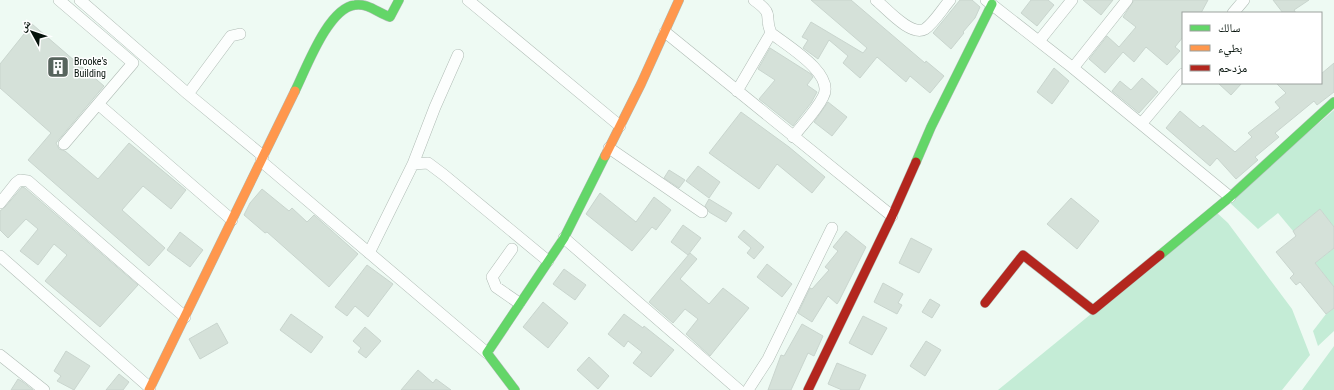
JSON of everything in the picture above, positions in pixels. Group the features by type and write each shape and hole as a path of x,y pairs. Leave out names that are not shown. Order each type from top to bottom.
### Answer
{"street":[{"path":"59,0 133,63 64,144"},
{"path":"80,0 369,253 486,353 515,390"},
{"path":"0,256 150,389 319,42 334,16 343,8 353,4 364,5 390,16 399,0"},
{"path":"468,0 620,126"},
{"path":"486,353 564,238 620,126 679,0"},
{"path":"754,0 765,8 768,14 768,26 771,33 817,69 824,78 826,85 824,96 793,137"},
{"path":"876,0 908,27 920,31 926,28 950,0"},
{"path":"1039,41 1072,0"},
{"path":"1074,68 1127,0"},
{"path":"1234,12 1244,0"},
{"path":"808,390 847,306 892,216 931,126 989,2 1142,123 1230,197"},
{"path":"665,32 892,216"},
{"path":"737,91 771,33"},
{"path":"188,94 231,36 240,34"},
{"path":"369,253 413,164 435,107 458,55"},
{"path":"1142,123 1182,75"},
{"path":"985,303 1023,255 1093,310 1230,197 1334,102"},
{"path":"98,104 232,220"},
{"path":"609,148 702,212"},
{"path":"413,164 428,163 548,261"},
{"path":"0,203 16,183 20,180 28,181 185,317"},
{"path":"748,390 768,359 832,228"},
{"path":"564,238 739,390"},
{"path":"512,249 492,277 496,287 519,303"},
{"path":"0,355 44,390"}],"green space":[{"path":"1334,110 1334,227 1320,209 1293,231 1278,213 1258,229 1228,201"},
{"path":"1216,212 1228,223 1292,309 1310,355 1282,390 998,390"},
{"path":"1334,248 1334,287 1315,263"},
{"path":"1334,308 1334,331 1318,346 1313,331 1326,314"},
{"path":"1334,346 1334,390 1302,390"}],"building":[{"path":"811,0 851,0 925,63 926,61 944,76 930,93 910,76 906,82 877,57 860,78 843,63 848,56 829,40 818,59 803,48 808,40 802,37 811,22 863,53 867,48"},
{"path":"960,0 972,0 980,7 975,18 951,49 933,33"},
{"path":"1031,0 1048,0 1054,5 1037,26 1021,13"},
{"path":"1083,0 1113,0 1101,15"},
{"path":"1134,0 1208,0 1202,12 1182,12 1182,38 1175,47 1180,51 1167,65 1146,47 1134,62 1123,52 1105,73 1089,59 1107,36 1119,47 1136,27 1123,17"},
{"path":"1273,0 1309,0 1294,10 1295,12 1282,12"},
{"path":"32,24 104,86 56,143 59,149 65,151 98,179 129,143 186,190 171,209 143,186 122,210 165,248 149,266 28,160 51,133 0,88 0,64"},
{"path":"770,48 811,74 813,77 807,85 817,92 811,103 793,126 759,99 775,80 758,69"},
{"path":"1334,63 1334,92 1317,105 1314,101 1275,133 1279,137 1255,157 1258,160 1236,179 1217,158 1210,166 1166,128 1180,111 1200,128 1203,125 1235,152 1252,137 1248,133 1280,108 1275,102 1286,93 1277,84 1322,84 1322,73"},
{"path":"1054,68 1069,81 1052,104 1037,92"},
{"path":"1142,78 1158,92 1139,113 1112,91 1120,81 1131,90"},
{"path":"1219,84 1241,84 1231,95"},
{"path":"828,102 847,117 832,136 814,122"},
{"path":"741,112 789,147 825,177 812,193 777,164 759,189 709,153"},
{"path":"698,166 720,182 709,198 686,181"},
{"path":"669,170 685,180 679,188 664,178"},
{"path":"22,187 138,285 100,327 45,281 67,255 54,244 38,265 20,251 38,229 26,219 8,238 0,230 0,211"},
{"path":"262,189 289,211 292,208 307,222 314,215 358,254 329,287 267,232 265,233 244,215 250,203"},
{"path":"600,193 636,222 654,197 671,210 656,230 652,227 632,251 586,214"},
{"path":"1071,198 1099,221 1077,249 1047,224"},
{"path":"709,199 732,213 726,222 709,212 705,206"},
{"path":"1320,209 1334,227 1334,248 1315,263 1334,287 1334,308 1326,314 1300,282 1296,285 1290,278 1294,274 1276,252 1296,236 1293,231"},
{"path":"683,225 701,238 688,255 671,242"},
{"path":"744,230 764,247 754,259 747,253 751,248 738,237"},
{"path":"846,231 866,247 837,304 828,296 812,322 798,313 810,288 812,289 829,270 825,267 838,251 833,247"},
{"path":"180,232 203,250 190,267 167,250"},
{"path":"911,238 932,249 919,273 899,263"},
{"path":"690,253 697,259 680,279 709,304 723,288 749,308 710,356 686,334 698,319 685,309 673,323 649,302"},
{"path":"767,264 792,284 782,297 757,277"},
{"path":"367,265 393,284 368,317 355,306 347,316 335,307"},
{"path":"564,269 586,285 575,300 553,284"},
{"path":"883,283 903,294 898,303 902,305 897,314 874,302"},
{"path":"930,299 940,305 932,318 922,312"},
{"path":"543,302 568,323 548,348 523,327"},
{"path":"291,314 323,337 311,353 280,330"},
{"path":"624,314 643,328 644,326 674,350 651,377 633,363 642,352 628,341 624,347 608,334"},
{"path":"863,316 887,328 872,355 849,343"},
{"path":"217,323 228,343 200,359 189,339"},
{"path":"802,324 823,336 814,356 808,353 791,390 768,390 781,355 784,356"},
{"path":"365,327 381,341 366,358 358,352 361,348 353,341"},
{"path":"926,341 941,350 925,376 910,366"},
{"path":"66,351 90,366 74,390 57,381 61,376 54,371"},
{"path":"589,357 609,376 598,389 577,370"},
{"path":"837,363 866,375 859,390 842,390 828,384"},
{"path":"418,370 433,383 436,379 451,390 401,390"},
{"path":"119,374 129,382 123,390 106,390"},
{"path":"18,379 23,382 33,390 11,390"}],"traffic: fast":[{"path":"295,91 319,41 327,28 345,9 355,5 364,5 390,17 399,0"},
{"path":"916,162 931,127 992,4"},
{"path":"1160,255 1230,197 1334,102"},
{"path":"515,390 487,353 564,238 605,156"}],"traffic: slow":[{"path":"605,156 641,84 679,0"},
{"path":"149,390 295,91"}],"traffic: jam":[{"path":"808,390 892,216 916,162"},
{"path":"985,303 1023,255 1093,310 1160,255"}],"place":[{"name":"Brooke's Building","path":"58,67"}]}
